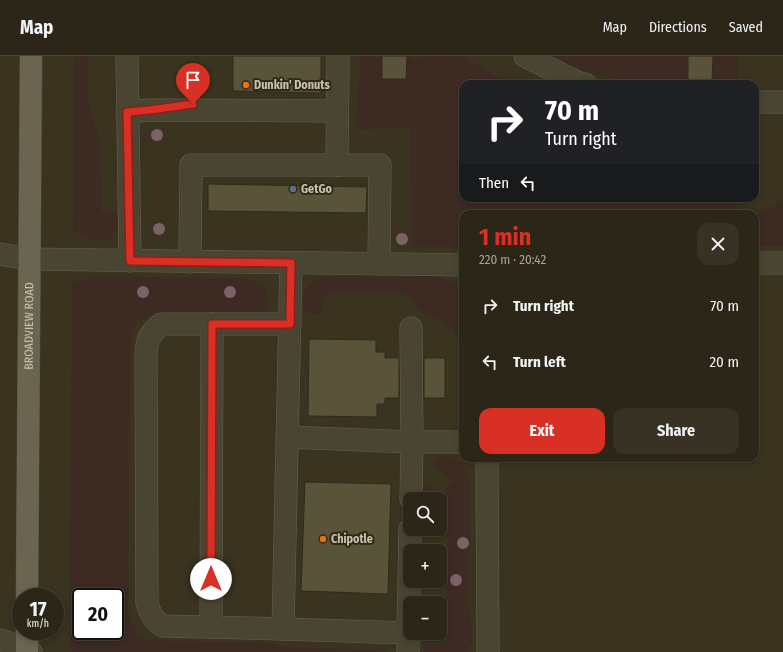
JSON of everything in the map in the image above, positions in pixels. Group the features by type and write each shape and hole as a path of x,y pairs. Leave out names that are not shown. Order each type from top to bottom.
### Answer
{"main road":[{"name":"BROADVIEW ROAD","path":"27,588 31,56"}],"lane":[{"path":"127,56 130,261"},
{"path":"337,165 338,56"},
{"path":"525,56 573,80"},
{"path":"759,102 783,102"},
{"path":"127,112 150,110 337,105"},
{"path":"190,262 191,166 380,165 379,264"},
{"path":"0,254 29,259 459,265"},
{"path":"283,629 291,263"},
{"path":"759,263 783,263"},
{"path":"290,324 161,324 151,333 147,342 146,356 147,595 149,610 152,617 157,623 163,626 283,629 408,643 410,536"},
{"path":"211,627 212,324"},
{"path":"411,328 411,492"},
{"path":"287,437 412,442 459,442"},
{"path":"487,462 488,652"},
{"path":"0,640 28,646"}],"shaded area":[{"path":"75,56 87,56 88,103 100,141 101,212 117,212 119,224 110,239 96,241 73,231"},
{"path":"361,56 409,56 412,60 422,59 422,56 462,56 502,80 459,80 459,202 737,202 737,210 459,210 459,247 412,246 411,128 356,129"},
{"path":"551,56 738,56 738,78 704,80 619,80 572,68"},
{"path":"783,201 783,246 759,246 759,214"},
{"path":"438,276 456,285 459,289 459,339 454,330 439,319 426,316 405,293 328,293 321,300 322,312 313,314 304,310 303,298 306,290 321,277"},
{"path":"93,277 246,279 264,285 269,302 264,316 149,316 135,324 130,340 128,613 136,635 151,641 269,643 282,647 386,652 72,652 70,640 72,283"},
{"path":"440,456 450,457 463,466 469,475 468,607 472,642 466,652 424,652 426,644 447,643 448,501 447,492 443,492 453,482 432,462"},
{"path":"427,485 438,492 424,492 423,487"}],"building":[{"path":"233,56 321,56 321,93 233,91"},
{"path":"382,56 407,56 406,79 382,79"},
{"path":"688,56 713,56 712,80 688,80"},
{"path":"208,184 367,187 366,213 208,211"},
{"path":"309,339 376,340 376,352 385,352 385,358 399,358 399,398 385,398 385,404 377,404 377,417 308,416"},
{"path":"424,358 445,358 445,398 424,398"},
{"path":"305,482 391,484 388,594 301,591"}],"place":[{"name":"Dunkin' Donuts","path":"246,85"},
{"name":"GetGo","path":"293,189"},
{"name":"Chipotle","path":"323,539"}],"route":[{"path":"193,104 127,112 130,261 291,263 290,324 212,324 211,579"}]}
